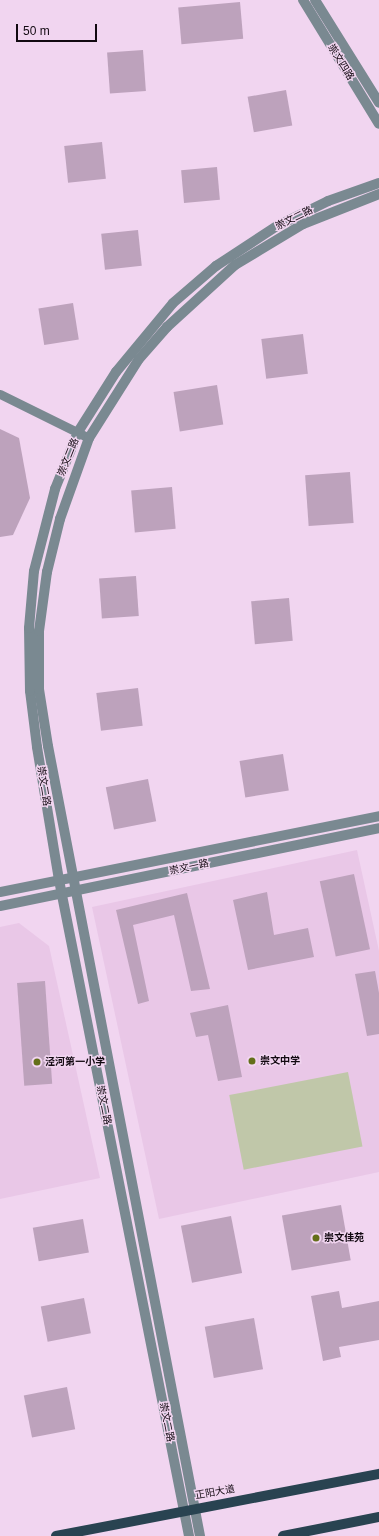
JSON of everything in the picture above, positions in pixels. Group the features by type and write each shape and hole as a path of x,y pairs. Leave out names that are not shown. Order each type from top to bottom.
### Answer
{"main road":[{"name":"正阳大道","path":"56,1536 189,1509 379,1474"},
{"path":"283,1536 379,1517"}],"street":[{"name":"崇文四路","path":"303,0 379,124"},
{"name":"崇文四路","path":"315,0 379,103"},
{"name":"崇文二路","path":"200,1536 189,1509 59,880 30,691 29,628 34,571 56,488 78,432 116,372 143,337 173,303 216,266 276,226 328,201 379,183"},
{"name":"崇文二路","path":"189,1536 189,1509 75,890 40,689 39,631 47,572 60,519 89,438 139,359 167,327 229,270 269,242 303,224 379,194"},
{"path":"0,394 89,438"},
{"name":"崇文一路","path":"0,892 379,816"},
{"name":"崇文一路","path":"0,906 379,828"}],"shaded area":[{"name":"崇文中学","path":"357,850 379,951 379,1172 159,1219 92,907"},
{"name":"泾河第一小学","path":"19,923 49,946 100,1178 0,1199 0,927"}],"green space":[{"path":"348,1072 363,1147 244,1170 229,1095"}],"building":[{"path":"240,2 243,39 181,44 178,7"},
{"path":"143,50 146,91 110,93 107,53"},
{"path":"286,90 292,125 254,132 248,97"},
{"path":"102,142 106,179 68,183 64,146"},
{"path":"217,167 220,200 184,203 181,170"},
{"path":"138,230 142,266 105,270 101,234"},
{"path":"73,303 79,340 44,345 38,308"},
{"path":"303,334 308,374 266,379 261,339"},
{"path":"217,385 223,425 180,431 174,392"},
{"path":"0,429 19,438 30,498 13,535 0,537"},
{"path":"350,472 354,523 309,526 305,475"},
{"path":"172,487 176,529 135,532 131,491"},
{"path":"136,576 139,616 102,618 99,579"},
{"path":"289,598 293,641 255,644 251,601"},
{"path":"138,688 143,726 101,731 96,693"},
{"path":"283,754 289,791 245,797 240,761"},
{"path":"148,779 156,821 114,829 106,787"},
{"path":"354,874 370,949 336,957 320,881"},
{"path":"267,892 274,935 308,928 314,957 248,970 233,900"},
{"path":"187,893 210,989 191,991 174,915 133,925 149,1001 138,1004 116,910"},
{"path":"375,971 379,993 379,1034 367,1036 355,974"},
{"name":"泾河第一小学","path":"45,981 52,1084 24,1086 17,983"},
{"name":"崇文中学","path":"228,1005 242,1077 218,1081 208,1035 196,1037 190,1013"},
{"name":"崇文佳苑","path":"341,1205 351,1260 292,1271 282,1215"},
{"path":"231,1216 242,1273 192,1283 181,1226"},
{"path":"83,1219 89,1252 39,1261 33,1228"},
{"path":"339,1291 342,1308 379,1301 379,1340 339,1347 341,1357 323,1361 311,1296"},
{"path":"84,1298 91,1333 48,1342 41,1306"},
{"path":"254,1318 263,1369 214,1378 205,1327"},
{"path":"67,1387 75,1429 32,1438 24,1395"}],"place":[{"name":"崇文中学","path":"252,1061"},
{"name":"泾河第一小学","path":"37,1062"},
{"name":"崇文佳苑","path":"316,1238"}]}
